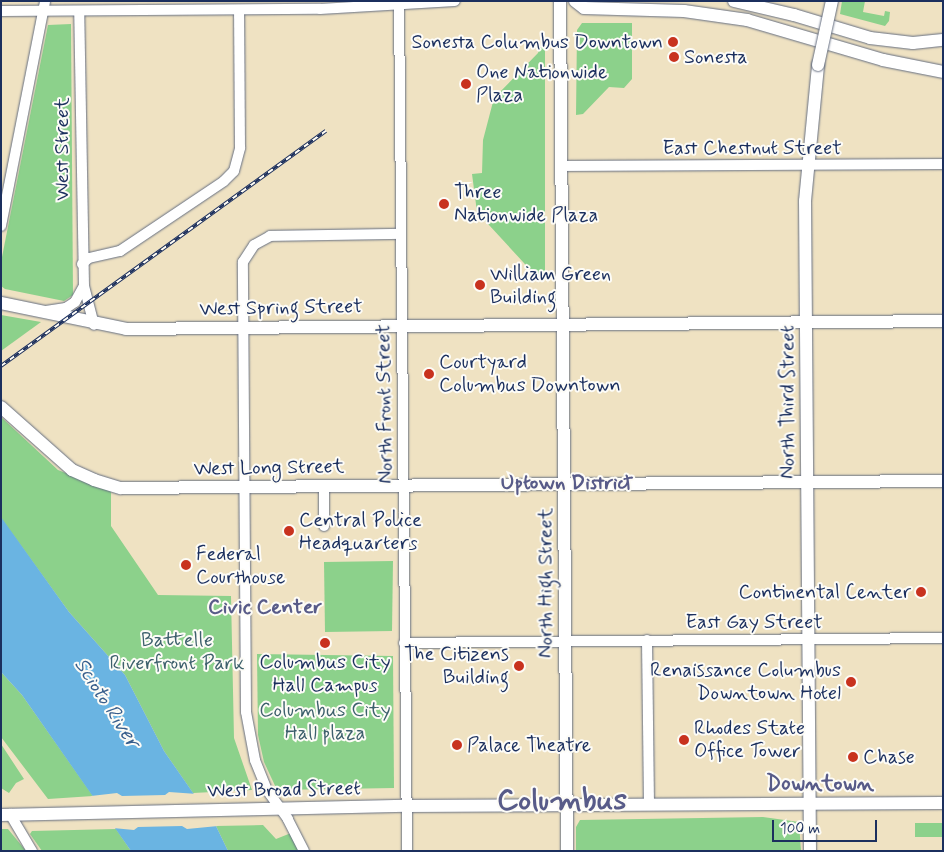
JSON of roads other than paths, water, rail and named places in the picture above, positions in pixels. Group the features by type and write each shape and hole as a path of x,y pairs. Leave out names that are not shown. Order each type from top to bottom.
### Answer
{"main road":[{"name":"North High Street","path":"560,1 567,851"},
{"path":"575,1 584,8 684,11 747,20 855,52 943,72"},
{"path":"734,1 794,15 870,38 913,43 943,40"},
{"name":"North Third Street","path":"810,851 806,164 814,83 832,1"},
{"path":"855,52 860,42 870,38"},
{"name":"West Spring Street","path":"1,303 94,325 126,328 943,322"},
{"name":"West Long Street","path":"1,407 66,466 107,485 324,486 943,481"},
{"name":"West Broad Street","path":"6,814 406,806 943,803"}],"street":[{"path":"1,11 44,6 79,11 343,8 399,2 455,1"},
{"name":"North Front Street","path":"399,2 406,851"},
{"path":"1,226 5,182 44,6"},
{"path":"82,264 88,258 120,251 224,181 234,171 240,148 238,10"},
{"name":"West Street","path":"79,11 82,264 84,286 94,325"},
{"name":"East Chestnut Street","path":"562,166 943,164"},
{"path":"304,851 281,809 267,790 255,760 246,712 242,270 247,254 260,240 280,234 401,234"},
{"path":"44,312 66,308 75,302 84,286"},
{"path":"324,486 324,526"},
{"name":"East Gay Street","path":"404,643 943,638"},
{"path":"648,640 649,805"},
{"path":"6,814 32,851"}],"water":[{"name":"Scioto River","path":"1,517 69,612 125,675 164,751 216,826 228,851 131,851 22,695 1,672"}],"railway":[{"path":"1,366 326,131"}],"place":[{"name":"Sonesta Columbus Downtown","path":"673,42"},
{"name":"Sonesta","path":"674,57"},
{"name":"One Nationwide Plaza","path":"466,84"},
{"name":"Three Nationwide Plaza","path":"444,204"},
{"name":"William Green Building","path":"480,285"},
{"name":"Courtyard Columbus Downtown","path":"429,374"},
{"name":"Central Police Headquarters","path":"289,531"},
{"name":"Federal Courthouse","path":"186,565"},
{"name":"Continental Center","path":"921,592"},
{"name":"Columbus City Hall Campus","path":"325,643"},
{"name":"The Citizens Building","path":"519,666"},
{"name":"Renaissance Columbus Downtown Hotel","path":"851,682"},
{"name":"Rhodes State Office Tower","path":"684,740"},
{"name":"Palace Theatre","path":"457,745"},
{"name":"Chase","path":"853,757"}],"district":[{"name":"Uptown District","path":"567,483"},
{"name":"Civic Center","path":"265,607"},
{"name":"Downtown","path":"820,785"},
{"name":"Columbus","path":"562,801"}],"park label":[{"name":"Battelle Riverfront Park","path":"177,652"},
{"name":"Columbus City Hall plaza","path":"325,722"}]}
